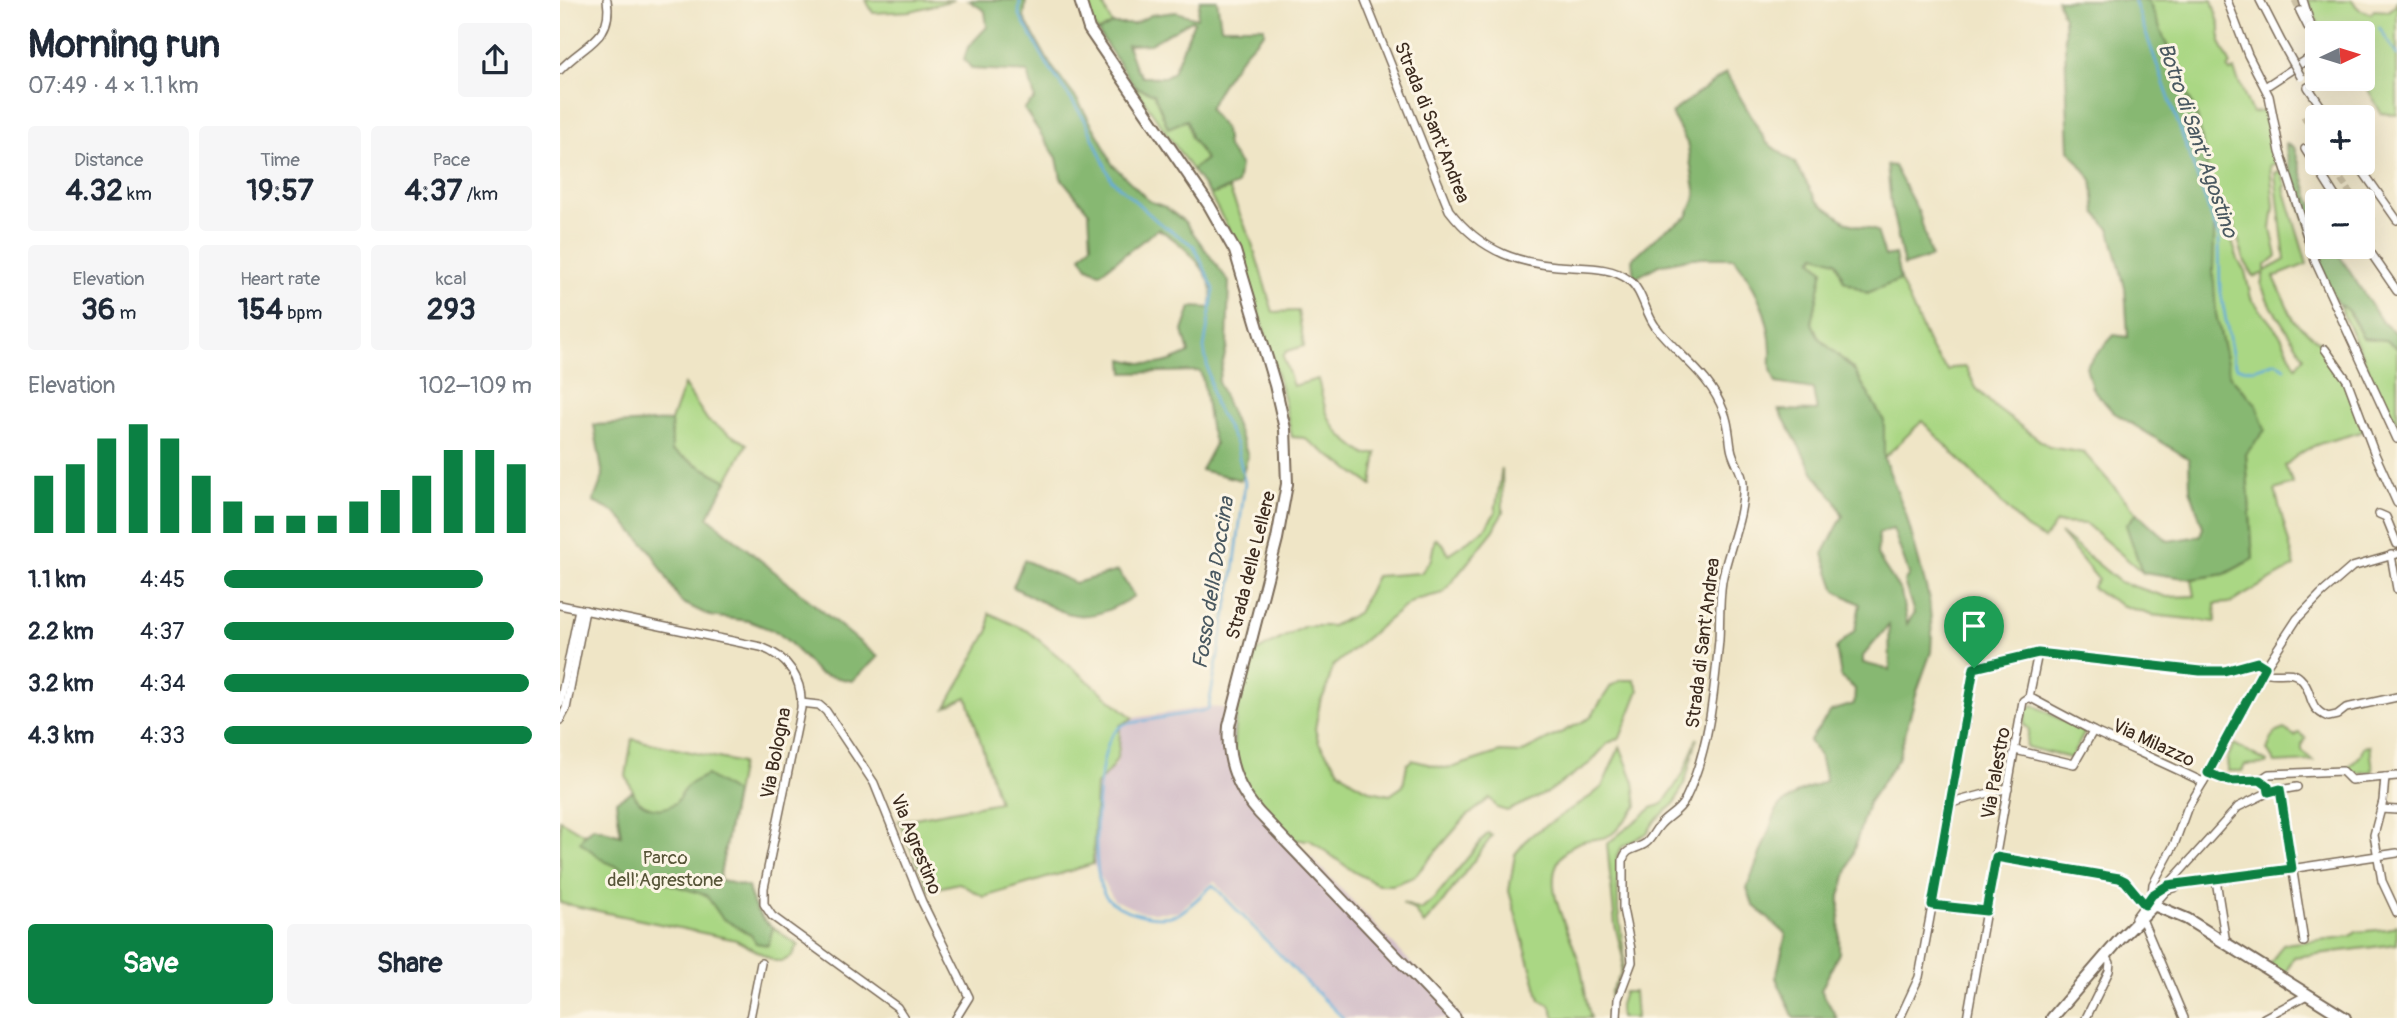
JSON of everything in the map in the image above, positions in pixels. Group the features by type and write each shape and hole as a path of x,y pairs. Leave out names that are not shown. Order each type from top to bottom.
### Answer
{"street":[{"path":"560,70 601,35 607,21 607,0"},
{"name":"Strada delle Lellere","path":"1080,0 1089,29 1209,205 1235,251 1286,429 1287,484 1278,539 1229,726 1229,753 1236,779 1261,816 1455,1018"},
{"name":"Strada di Sant'Andrea","path":"1365,0 1449,210 1464,229 1497,252 1533,265 1600,269 1631,281 1656,326 1715,390 1727,421 1731,451 1741,471 1742,498 1721,585 1719,638 1708,732 1702,754 1679,809 1660,825 1649,841 1624,855 1623,909 1632,962 1618,999 1617,1018"},
{"path":"2227,0 2251,63 2273,107 2282,159 2311,252 2397,439"},
{"path":"2260,0 2301,77"},
{"path":"2303,0 2309,21"},
{"path":"2300,11 2305,21"},
{"path":"2265,87 2305,61"},
{"path":"2366,175 2397,219"},
{"path":"2375,259 2397,292"},
{"path":"2325,349 2347,380 2374,452 2397,503"},
{"path":"2389,420 2397,428"},
{"path":"2379,514 2386,517 2397,544"},
{"path":"2120,939 2142,919 2157,876 2174,845 2187,810 2264,669 2297,619 2320,594 2352,567 2394,555 2397,589"},
{"name":"Via Bologna","path":"560,605 770,651 783,660 794,674 800,688 801,703 764,887 764,904 772,916 895,1005 904,1018"},
{"path":"560,703 582,610"},
{"path":"560,720 566,709 582,610"},
{"path":"2038,653 2200,671 2224,671 2257,662 2270,674 2295,674 2304,681 2315,711 2328,717 2337,715 2346,708 2397,697"},
{"name":"Via Palestro","path":"1900,1018 1918,982 1974,668 2038,653 2029,697 2024,701 1968,1018"},
{"name":"Via Milazzo","path":"2029,697 2093,731 2203,782"},
{"name":"Via Agrestino","path":"801,703 819,705 826,712 874,783 922,902 969,998 956,1018"},
{"path":"2015,750 2074,764 2093,731"},
{"path":"2208,773 2229,781 2260,780 2269,774 2342,771 2351,780 2397,776"},
{"path":"2385,777 2381,809 2374,829 2376,856 2382,881 2397,913"},
{"path":"2260,780 2268,786 2269,792"},
{"path":"2152,895 2168,885 2238,807 2269,792 2297,787"},
{"path":"1951,803 2008,788"},
{"path":"2280,789 2304,942"},
{"path":"2381,809 2397,810"},
{"path":"2168,885 2397,853"},
{"path":"1996,857 2119,878 2148,906 2173,912 2345,1018"},
{"path":"2381,873 2397,905"},
{"path":"2216,880 2226,943"},
{"path":"2052,1018 2148,906 2169,889 2186,884"},
{"path":"1932,905 1986,911"},
{"path":"2142,919 2184,1018"},
{"path":"2086,1018 2108,973 2110,963 2106,955"},
{"path":"750,1018 761,963"},
{"path":"2264,1018 2307,995"}],"shaded area":[{"path":"1207,707 1237,709 1236,754 1249,792 1463,1018 1345,1018 1319,995 1214,881 1177,912 1142,912 1114,900 1093,864 1096,785 1116,765 1120,749 1120,725 1133,718"}],"green space":[{"path":"866,0 954,0 911,11 873,13"},
{"path":"968,0 1026,0 1024,18 1050,64 1078,101 1112,164 1149,201 1165,207 1185,222 1229,282 1227,346 1218,382 1248,455 1241,480 1201,470 1215,444 1200,371 1124,373 1123,359 1157,364 1189,353 1183,331 1191,307 1211,308 1212,288 1208,277 1189,253 1158,229 1100,273 1088,267 1081,256 1091,245 1089,212 1061,178 1057,158 1024,109 1035,99 1028,72 972,69 964,59 968,47 987,27 985,11"},
{"path":"1086,0 1101,0 1112,24 1098,32 1090,20"},
{"path":"1200,0 1217,0 1221,27 1264,27 1264,33 1233,68 1209,109 1225,130 1227,147 1240,165 1237,185 1210,195 1192,170 1206,159 1191,137 1187,120 1168,128 1154,94 1134,86 1098,32 1112,24 1134,24 1151,15 1176,12 1197,18","holes":["1192,20 1194,22 1173,72 1164,77 1142,77 1127,45 1150,44"]},
{"path":"2057,0 2148,0 2198,119 2215,211 2213,269 2216,314 2230,376 2256,404 2265,430 2246,454 2253,559 2225,574 2192,579 2142,572 2126,525 2137,513 2168,541 2200,536 2203,527 2190,489 2189,459 2113,412 2092,388 2086,366 2114,335 2128,337 2125,288 2110,230 2096,213 2092,180 2069,150 2064,18"},
{"path":"2148,0 2212,0 2220,26 2220,42 2231,65 2227,68 2230,72 2234,70 2252,113 2269,110 2278,163 2270,165 2274,206 2271,229 2277,256 2265,266 2265,271 2285,260 2275,173 2281,171 2307,264 2274,277 2294,321 2323,345 2345,382 2364,431 2313,446 2285,466 2293,484 2275,490 2295,566 2230,603 2215,604 2216,622 2151,615 2121,605 2092,588 2098,579 2060,533 2120,582 2167,597 2195,596 2192,579 2225,574 2253,559 2246,454 2256,404 2230,377 2216,314 2198,119","holes":["2229,207 2244,260 2254,277 2264,273 2261,284 2268,301 2304,357 2296,367 2281,336 2251,298 2245,271 2238,260 2222,209"]},
{"path":"2308,0 2351,0 2359,9 2371,14 2374,10 2389,11 2397,0 2397,115 2381,113 2369,91 2375,91 2375,21 2317,21"},
{"path":"1726,73 1767,143 1795,163 1817,201 1848,223 1877,231 1885,256 1895,254 1900,280 1867,293 1844,281 1836,261 1816,255 1812,260 1823,270 1812,323 1819,338 1854,370 1884,421 1884,458 1906,514 1929,598 1932,632 1931,652 1898,759 1868,803 1840,896 1839,953 1821,990 1837,1018 1794,1018 1776,978 1786,934 1753,905 1747,888 1778,807 1799,792 1826,781 1820,756 1809,741 1831,711 1854,704 1855,689 1841,677 1836,648 1855,630 1860,604 1836,591 1823,554 1843,516 1835,500 1815,475 1779,410 1817,411 1813,389 1776,383 1771,370 1768,326 1755,290 1742,268 1734,258 1692,258 1659,265 1634,279 1632,259 1662,232 1687,217 1696,195 1687,143 1671,113","holes":["1893,529 1909,574 1904,582 1914,613 1907,624 1901,592 1877,555 1879,533","1889,625 1890,670 1863,663 1863,656"]},
{"path":"1134,86 1154,94 1168,128 1187,119 1191,137 1206,159 1192,170"},
{"path":"2286,144 2294,147 2307,189 2305,220 2298,199"},
{"path":"1887,165 1894,166 1919,213 1931,257 1904,266 1891,205"},
{"path":"1229,189 1251,240 1273,312 1298,311 1304,346 1287,351 1283,356 1293,386 1318,379 1328,415 1337,431 1366,455 1377,453 1372,485 1304,438 1292,437 1281,388 1244,262 1210,195"},
{"path":"1816,255 1836,261 1844,281 1867,293 1900,280 1932,351 1948,371 1951,368 1966,367 1976,388 1996,408 2049,447 2084,453 2137,513 2127,525 2142,572 2086,524 2056,523 2044,539 2026,528 1922,421 1884,458 1884,421 1854,370 1818,338 1812,323 1823,270 1812,260"},
{"path":"2319,259 2342,259 2382,322 2397,334 2397,348 2386,340 2363,338 2352,316 2338,304"},
{"path":"2338,303 2347,310 2363,338 2386,340 2397,348 2397,422 2385,405"},
{"path":"684,385 708,421 747,444 727,481 672,451 671,421"},
{"path":"671,421 672,451 727,481 708,517 878,657 852,681 819,674 777,632 749,621 710,616 681,602 650,550 616,513 593,502 603,476 594,425"},
{"path":"1502,468 1503,512 1494,530 1443,593 1415,600 1333,666 1320,702 1315,729 1319,743 1339,770 1355,783 1371,791 1390,795 1403,786 1407,764 1412,760 1443,768 1500,752 1521,753 1590,718 1611,686 1621,680 1634,680 1639,690 1620,738 1608,743 1590,763 1547,793 1507,811 1497,808 1490,798 1465,818 1414,877 1393,885 1379,885 1354,872 1310,840 1294,840 1249,792 1240,776 1234,742 1235,724 1252,654 1305,626 1332,626 1358,613 1376,576 1421,573 1431,559 1435,538 1444,545 1448,554 1484,530 1495,513"},
{"path":"1024,560 1075,583 1118,571 1134,596 1100,613 1086,615 1060,611 1013,587"},
{"path":"989,613 1028,631 1133,718 1120,725 1117,758 1096,785 1093,864 984,897 959,883 929,890 899,821 999,802 967,697 946,707 989,630"},
{"path":"2033,705 2085,732 2071,758 2026,747 2029,729 2024,725 2026,710"},
{"path":"2284,729 2295,736 2299,733 2306,738 2302,751 2313,761 2275,763 2267,750 2274,733"},
{"path":"1697,738 1686,779 1675,803 1655,821 1647,833 1622,847 1617,855 1618,910 1624,954 1622,971 1614,988 1608,1017 1611,991 1621,973 1623,958 1615,925 1607,844 1652,808 1663,804 1683,774"},
{"name":"Parco dell'Agrestone","path":"632,739 741,763 719,880 748,887 755,907 766,922 798,945 791,957 775,961 736,940 560,903 560,820 584,834 593,827 621,835 616,801 633,791 626,776"},
{"path":"2234,744 2267,762 2266,764 2245,765 2242,771 2228,771 2227,759"},
{"path":"1620,746 1634,782 1637,806 1612,834 1579,842 1567,850 1558,862 1554,876 1558,906 1580,965 1591,1018 1555,1018 1550,1005 1540,1000 1509,891 1515,854 1530,836 1602,787"},
{"path":"2370,746 2373,771 2349,774 2346,770 2361,755 2363,747"},
{"path":"707,775 735,793 719,880 748,887 756,910 773,928 768,945 756,943 751,935 722,918 706,895 630,872 604,861 580,842 593,827 621,835 616,801 633,791 645,805 663,808 675,803 687,786"},
{"path":"1488,833 1492,836 1424,924 1415,911 1402,903 1421,910 1434,899"},
{"path":"2397,925 2397,944 2294,957 2285,974 2269,966 2283,944 2351,936 2356,932 2387,929"},
{"path":"1624,992 1634,992 1636,1018 1620,1018 1619,1008"}],"waterway":[{"name":"Fosso della Doccina","path":"1020,0 1019,14 1047,64 1085,120 1111,179 1158,222 1194,246 1214,289 1204,348 1214,403 1236,444 1245,483 1234,570 1208,710 1125,724 1110,739 1105,752 1096,839 1099,879 1103,892 1108,899 1125,910 1147,916 1167,917 1184,910 1213,885 1343,1018"},
{"name":"Botro di Sant' Agostino","path":"2134,0 2219,238 2220,288 2233,359 2237,367 2245,369 2276,362 2285,368"},
{"path":"2379,27 2397,55"}],"tunnel":[{"path":"2295,0 2300,11"},
{"path":"2338,175 2347,189"}],"route":[{"path":"2038,653 2200,671 2224,671 2257,662 2265,667 2208,773 2229,781 2260,780 2268,786 2269,792 2280,789 2292,869 2168,885 2152,895 2145,905 2125,881 2119,878 1996,857 1986,911 1932,905 1974,668 2038,653"}]}
